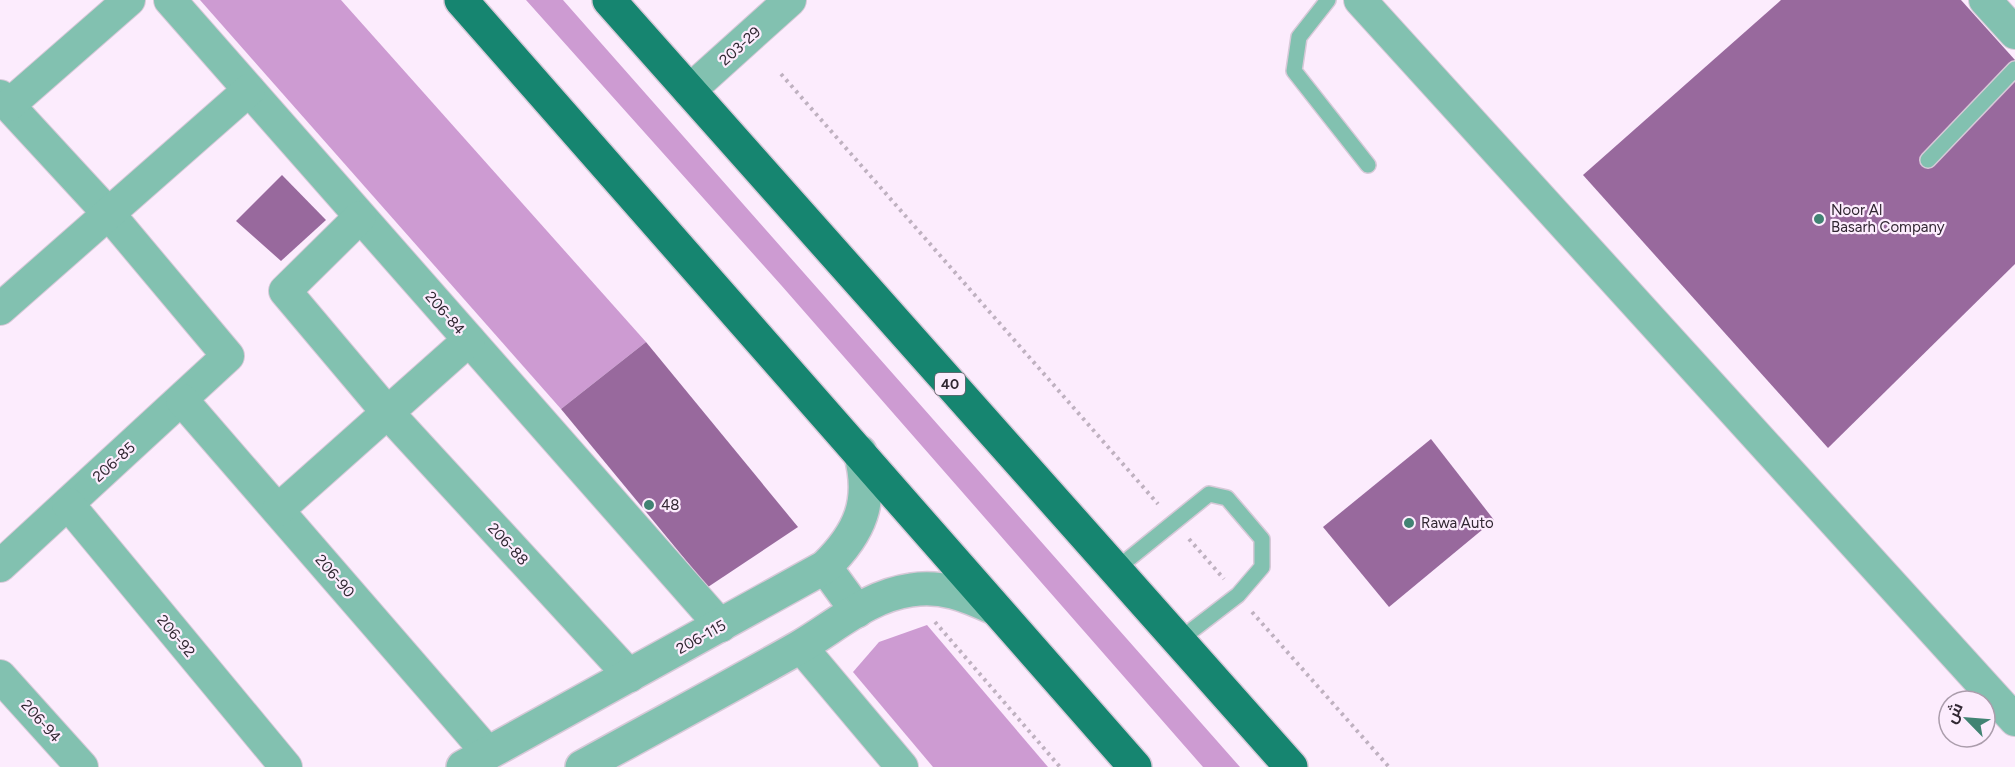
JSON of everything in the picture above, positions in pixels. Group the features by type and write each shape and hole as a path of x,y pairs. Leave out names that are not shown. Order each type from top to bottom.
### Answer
{"highway":[{"path":"461,0 1135,767"},
{"name":"40","path":"609,0 1291,767"}],"street":[{"path":"108,213 4,101 129,0"},
{"name":"206-84","path":"170,0 721,626"},
{"name":"203-29","path":"689,91 790,0"},
{"path":"1360,0 2014,715"},
{"path":"1985,0 2015,33"},
{"path":"0,309 249,90"},
{"name":"206-85","path":"0,567 228,356 108,213"},
{"name":"206-88","path":"360,217 285,291 387,412 630,676"},
{"path":"278,510 469,340"},
{"name":"206-90","path":"182,400 278,510 475,760"},
{"name":"206-115","path":"475,760 825,567 844,549 857,527 865,502 867,476 860,452"},
{"name":"206-92","path":"68,504 286,767"},
{"path":"825,567 857,611"},
{"path":"582,767 801,647 857,611 889,595 912,590 936,589 959,592 994,608"},
{"path":"801,647 902,767"},
{"name":"206-94","path":"0,676 82,767"}],"lane":[{"path":"1328,0 1299,37 1294,71 1368,165"},
{"path":"1928,160 2015,69"},
{"path":"1115,570 1209,494 1227,498 1262,539 1262,567 1238,595 1178,641"}],"path":[{"path":"782,74 1389,767"},
{"path":"928,613 1060,767"}],"shaded area":[{"path":"200,0 341,0 646,342 561,409"},
{"path":"526,0 563,0 1240,767 1203,767 781,285"},
{"path":"927,625 1048,767 933,767 853,672 879,642"}],"building":[{"name":"Noor Al Basarh Company","path":"1781,0 1961,0 2015,60 2015,264 1828,448 1583,175"},
{"path":"282,175 326,220 281,261 236,221"},
{"path":"646,342 798,527 708,587 561,409"},
{"name":"Rawa Auto","path":"1431,439 1494,520 1389,607 1323,527"}],"place":[{"name":"Noor Al Basarh Company","path":"1819,219"},
{"name":"48","path":"649,505"},
{"name":"Rawa Auto","path":"1409,523"}]}
